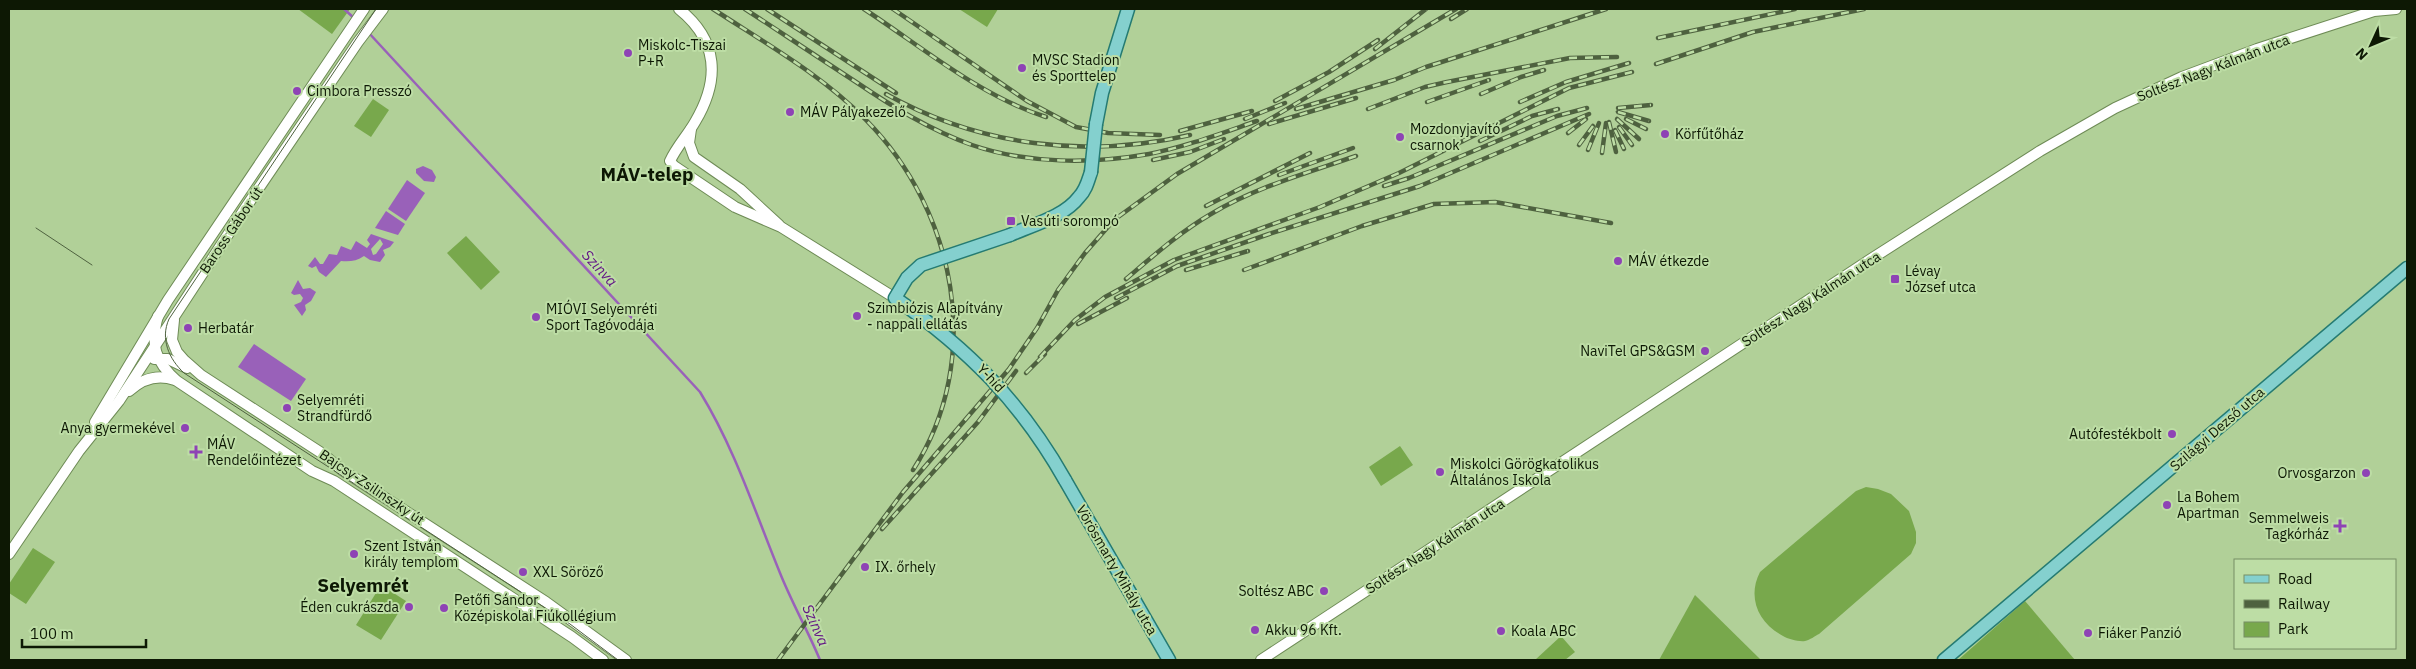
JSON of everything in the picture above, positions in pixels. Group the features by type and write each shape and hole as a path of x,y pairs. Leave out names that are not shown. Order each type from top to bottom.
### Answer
{"main road":[{"path":"895,298 907,278 921,265 1010,234 1060,212 1075,202 1084,192 1091,172 1096,124 1102,93 1128,9"},
{"name":"Szilágyi Dezső utca","path":"1944,660 2407,268"},
{"name":"Y-híd","path":"895,298 959,346 993,379 1033,428 1065,480"},
{"name":"Vörösmarty Mihály utca","path":"1065,480 1169,660"}],"street":[{"name":"Baross Gábor út","path":"9,554 79,451 158,316 364,9"},
{"path":"679,9 698,29 706,42 712,66 712,84 692,128 676,148 670,161 685,176 735,207 782,227"},
{"name":"Soltész Nagy Kálmán utca","path":"1261,660 1871,259 2040,151 2115,108 2182,77 2257,49 2374,11 2396,9"},
{"name":"Baross Gábor út","path":"79,451 121,399 380,11"},
{"path":"692,128 689,143 694,157 740,189 782,227"},
{"name":"Y-híd","path":"782,227 895,298"},
{"name":"Bajcsy-Zsilinszky út","path":"176,314 172,331 174,345 184,360 201,375 323,454 342,470 552,606 626,660"},
{"name":"Bajcsy-Zsilinszky út","path":"158,316 154,334 154,348 157,358 177,381 312,471 334,481 549,622 603,660"},
{"path":"124,372 146,360 157,358 174,361 201,375"},
{"path":"121,399 133,387 147,379 162,377 177,381"}],"green space":[{"path":"298,9 350,9 332,34"},
{"path":"959,9 998,9 987,27"},
{"path":"373,99 389,110 371,137 354,126"},
{"path":"466,236 500,272 481,290 447,253"},
{"path":"1400,446 1413,465 1381,486 1369,467"},
{"path":"1866,487 1891,494 1909,511 1916,532 1916,543 1911,554 1819,634 1809,640 1794,640 1774,631 1761,617 1755,600 1756,581 1760,572 1856,491"},
{"path":"33,548 55,562 26,604 9,593 9,584"},
{"path":"381,585 406,601 381,640 356,625"},
{"path":"1695,595 1761,660 1659,660"},
{"path":"2025,601 2075,660 1958,660"},
{"path":"1561,636 1575,652 1565,660 1535,660"}],"shaded area":[{"path":"423,166 432,170 436,177 434,182 424,181 416,173 416,169"},
{"path":"407,180 425,193 406,221 388,209"},
{"path":"386,211 405,224 398,235 375,228"},
{"path":"371,234 394,242 390,247 383,250 385,255 380,262 370,260 364,256 353,261 341,261 326,277 319,272 316,266 312,268 308,266 315,257 320,264 323,264 329,254 337,255 341,246 351,250 356,241 367,248 370,244 367,240","holes":["380,239 383,244 376,254 373,255 371,249"]},
{"path":"298,280 303,289 310,288 316,292 311,301 305,305 306,310 302,316 294,305 301,302 303,298 300,294 294,295 291,293"},
{"path":"254,344 306,379 291,401 238,367"}],"waterway":[{"name":"Szinva","path":"344,9 354,18"},
{"name":"Szinva","path":"368,32 700,392 734,458 785,584 820,660"}],"tram line":[{"path":"376,9 169,319 165,334 170,355 184,373 570,624 618,660"},
{"path":"36,228 92,265"}],"railway":[{"path":"713,9 793,60 849,104 866,120 897,157 921,197 939,241 950,288 954,334 949,381 935,427 913,470"},
{"path":"745,9 912,117 956,139 1015,156 1082,161 1149,154 1176,148 1257,121"},
{"path":"767,9 896,93"},
{"path":"864,9 975,84 998,97 1046,117"},
{"path":"893,9 1027,101 1076,127 1108,133 1160,135"},
{"path":"1375,49 1426,9"},
{"path":"778,660 903,492 1009,369 1037,328 1058,290 1085,253 1114,220 1177,174 1456,9"},
{"path":"1451,19 1467,9"},
{"path":"1296,109 1394,80 1426,67 1606,9"},
{"path":"1658,38 1795,9"},
{"path":"1656,64 1753,32 1864,9"},
{"path":"1275,101 1329,72 1378,40"},
{"path":"1368,109 1425,87 1447,82 1570,58 1617,57"},
{"path":"1520,102 1566,82 1629,63"},
{"path":"1481,94 1521,77 1544,70"},
{"path":"1040,357 1075,320 1105,297 1174,260 1320,207 1399,173 1569,88 1632,72"},
{"path":"1427,102 1489,80"},
{"path":"886,94 922,112 958,126 1034,143 1112,146 1190,135"},
{"path":"1269,124 1356,98"},
{"path":"1245,119 1285,103"},
{"path":"1618,108 1651,105"},
{"path":"1384,186 1409,178 1557,116 1587,108"},
{"path":"1480,141 1532,116 1558,109"},
{"path":"1180,131 1252,111"},
{"path":"1618,112 1649,121"},
{"path":"1116,298 1177,266 1269,234 1420,186 1589,114"},
{"path":"1568,133 1586,119"},
{"path":"1617,119 1639,139"},
{"path":"1626,119 1646,129"},
{"path":"1609,122 1616,152"},
{"path":"1588,150 1599,123"},
{"path":"1602,153 1606,123"},
{"path":"1579,145 1593,126"},
{"path":"1619,127 1632,145"},
{"path":"1615,130 1624,149"},
{"path":"1153,160 1190,152 1224,139"},
{"path":"1279,175 1353,148"},
{"path":"1206,206 1310,153"},
{"path":"1126,279 1178,236 1228,204 1282,181 1356,156"},
{"path":"1244,270 1362,226 1434,204 1495,202 1611,223"},
{"path":"1186,270 1248,251"},
{"path":"1078,324 1127,298"},
{"path":"1026,373 1045,354"},
{"path":"882,529 978,422 1016,371"}],"place":[{"name":"Miskolc-Tiszai P+R","path":"628,53"},
{"name":"MVSC Stadion és Sporttelep","path":"1022,68"},
{"name":"Cimbora Presszó","path":"297,91"},
{"name":"MÁV Pályakezelő","path":"790,112"},
{"name":"Körfűtőház","path":"1665,134"},
{"name":"Mozdonyjavító csarnok","path":"1400,137"},
{"name":"Vasúti sorompó","path":"1011,221"},
{"name":"MÁV étkezde","path":"1618,261"},
{"name":"Lévay József utca","path":"1895,279"},
{"name":"Szimbiózis Alapítvány - nappali ellátás","path":"857,316"},
{"name":"MIÓVI Selyemréti Sport Tagóvodája","path":"536,317"},
{"name":"Herbatár","path":"188,328"},
{"name":"NaviTel GPS&GSM","path":"1705,351"},
{"name":"Selyemréti Strandfürdő","path":"287,408"},
{"name":"Anya gyermekével","path":"185,428"},
{"name":"Autófestékbolt","path":"2172,434"},
{"name":"MÁV Rendelőintézet","path":"196,452"},
{"name":"Miskolci Görögkatolikus Általános Iskola","path":"1440,472"},
{"name":"Orvosgarzon","path":"2366,473"},
{"name":"La Bohem Apartman","path":"2167,505"},
{"name":"Semmelweis Tagkórház","path":"2340,526"},
{"name":"Szent István király templom","path":"354,554"},
{"name":"IX. őrhely","path":"865,567"},
{"name":"XXL Söröző","path":"523,572"},
{"name":"Soltész ABC","path":"1324,591"},
{"name":"Éden cukrászda","path":"409,607"},
{"name":"Petőfi Sándor Középiskolai Fiúkollégium","path":"444,608"},
{"name":"Akku 96 Kft.","path":"1255,630"},
{"name":"Koala ABC","path":"1501,631"},
{"name":"Fiáker Panzió","path":"2088,633"}],"district":[{"name":"MÁV-telep","path":"647,174"},
{"name":"Selyemrét","path":"363,585"}]}
